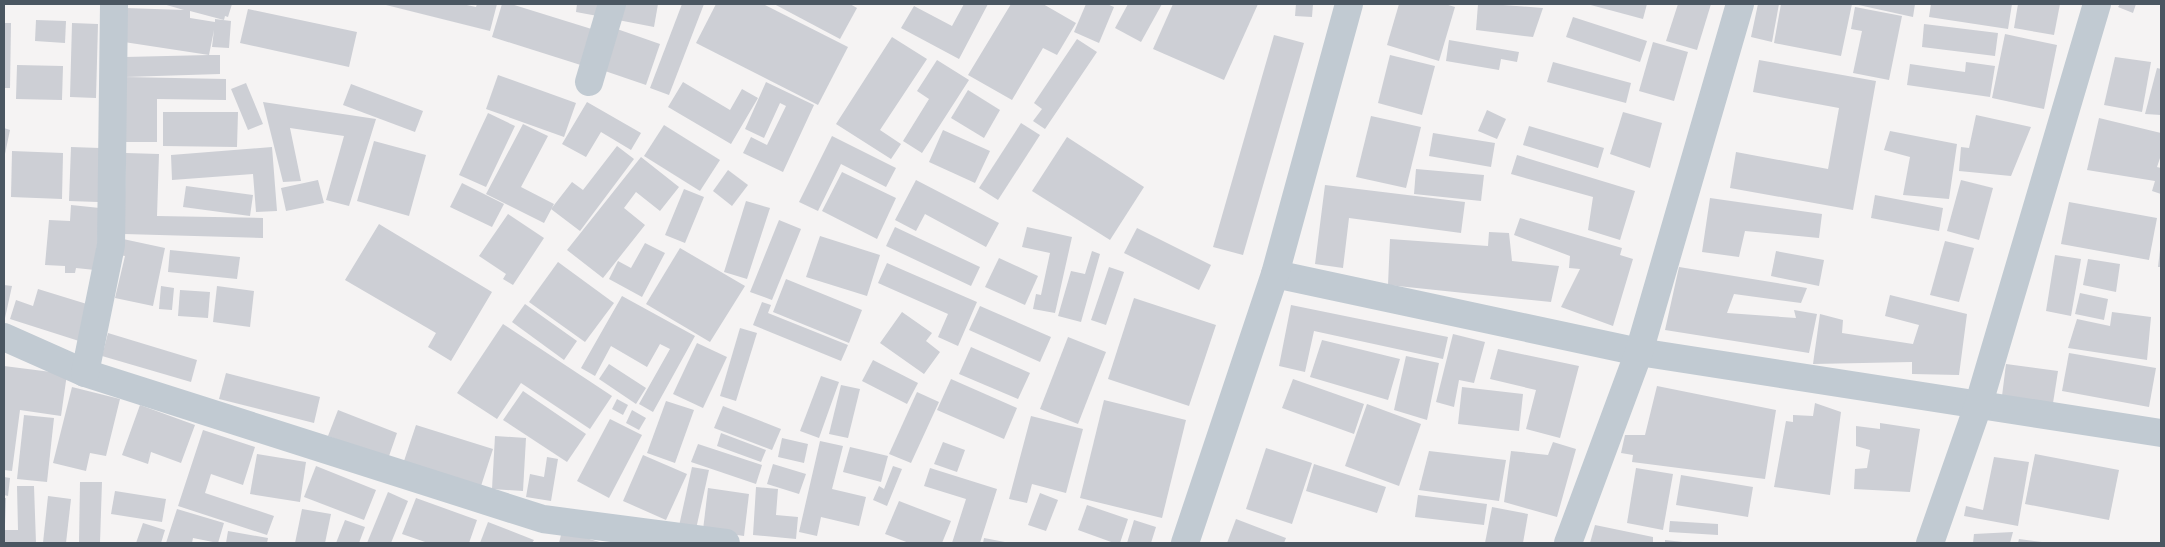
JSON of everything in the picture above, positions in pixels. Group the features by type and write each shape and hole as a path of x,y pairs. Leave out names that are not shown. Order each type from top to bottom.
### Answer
{"street":[{"path":"85,373 111,245 114,4"},
{"path":"589,82 612,4"},
{"path":"1186,543 1275,274 1350,4"},
{"path":"1568,543 1639,352 1740,4"},
{"path":"1930,543 1979,403 2097,4"},
{"path":"1275,274 1639,352 1979,403 2161,433"},
{"path":"4,337 85,373 543,519 726,543"}],"building":[{"path":"163,4 232,4 228,17 225,16 224,20 190,11 190,18 215,22 215,19 231,21 229,48 212,47 214,30 209,55 124,42 125,8 184,10"},
{"path":"382,4 462,4 476,7 477,4 497,4 490,31"},
{"path":"502,4 511,4 598,31 587,67 492,37"},
{"path":"577,4 605,4 603,17 576,12"},
{"path":"621,4 658,4 654,27 618,20"},
{"path":"682,4 704,4 669,95 650,88"},
{"path":"716,4 763,4 848,47 818,105 696,43"},
{"path":"774,4 850,4 857,8 840,39"},
{"path":"964,4 988,4 959,59 901,28 914,6 952,26"},
{"path":"1011,4 1043,4 1076,23 1057,55 1043,48 1012,100 968,75"},
{"path":"1086,4 1107,4 1114,7 1099,43 1074,32"},
{"path":"1128,4 1162,4 1141,42 1115,28"},
{"path":"1173,4 1258,4 1224,80 1153,49"},
{"path":"1296,4 1313,4 1312,17 1295,16"},
{"path":"1399,4 1445,4 1455,7 1439,61 1387,45"},
{"path":"1478,4 1543,8 1533,37 1476,30"},
{"path":"1587,4 1647,4 1643,19"},
{"path":"1678,4 1711,4 1697,50 1666,41"},
{"path":"1758,4 1779,4 1772,42 1751,37"},
{"path":"1781,4 1852,4 1841,56 1774,43"},
{"path":"1854,4 1915,4 1913,17"},
{"path":"1931,4 2012,4 2008,29 1929,17"},
{"path":"2018,4 2060,4 2054,35 2014,28"},
{"path":"2120,4 2136,4 2133,13 2118,7"},
{"path":"1855,7 1902,16 1889,80 1853,73 1862,31 1851,29"},
{"path":"248,9 357,32 349,67 240,43"},
{"path":"1573,17 1647,41 1640,62 1566,37"},
{"path":"36,20 66,21 65,43 35,41"},
{"path":"4,23 11,23 10,88 4,88"},
{"path":"72,23 98,24 96,98 70,97"},
{"path":"1924,24 1998,33 1995,56 1922,47"},
{"path":"617,29 660,44 646,85 602,70"},
{"path":"2005,34 2057,45 2044,109 1992,98"},
{"path":"1274,35 1304,43 1243,255 1213,247"},
{"path":"892,37 927,59 880,130 901,144 891,159 836,124"},
{"path":"1077,39 1097,52 1045,129 1033,121 1042,109 1034,103"},
{"path":"1449,40 1519,52 1517,62 1501,59 1499,70 1446,61"},
{"path":"1653,42 1688,52 1674,101 1639,91"},
{"path":"220,55 220,74 125,77 125,57"},
{"path":"1390,55 1435,66 1422,115 1378,103"},
{"path":"2115,57 2151,62 2142,112 2104,105"},
{"path":"937,60 969,80 922,153 903,141 929,99 917,91"},
{"path":"1759,60 1876,81 1853,210 1730,188 1736,152 1828,169 1839,108 1753,92"},
{"path":"1553,62 1631,83 1626,103 1547,82"},
{"path":"1966,62 1995,66 1990,97 1907,85 1910,64 1965,72"},
{"path":"17,65 63,66 62,100 16,99"},
{"path":"2157,68 2161,69 2161,115 2145,114"},
{"path":"498,75 576,103 564,137 486,109"},
{"path":"124,77 226,79 226,100 157,99 157,142 123,142"},
{"path":"683,82 730,110 742,89 758,98 731,144 668,107"},
{"path":"766,82 814,105 783,172 743,153 751,137 767,145 786,106 780,103 764,138 745,129"},
{"path":"246,83 263,124 248,130 231,89"},
{"path":"351,84 423,111 415,132 343,105"},
{"path":"968,90 1000,110 984,138 951,118"},
{"path":"263,102 376,119 349,206 326,200 344,136 290,128 301,181 283,182"},
{"path":"587,102 641,133 631,150 601,132 586,157 562,144"},
{"path":"1487,110 1506,119 1497,139 1478,131"},
{"path":"163,112 238,112 237,147 163,146"},
{"path":"1623,112 1662,123 1650,168 1610,154"},
{"path":"488,113 515,126 486,187 459,175"},
{"path":"1976,115 2031,127 2011,176 1959,171 1961,147 1969,148"},
{"path":"1371,116 1421,127 1406,188 1356,177"},
{"path":"2099,118 2161,133 2161,155 2157,167 2161,168 2161,194 2152,191 2155,181 2087,170"},
{"path":"1021,123 1040,135 998,200 979,188"},
{"path":"523,124 548,136 521,187 554,204 544,223 486,194"},
{"path":"664,125 720,160 700,191 644,156"},
{"path":"1529,126 1604,148 1598,168 1523,145"},
{"path":"4,128 10,130 5,154 4,154"},
{"path":"943,130 990,151 975,183 929,162"},
{"path":"1890,131 1957,144 1949,199 1903,195 1910,157 1884,150"},
{"path":"1433,133 1495,143 1491,167 1429,156"},
{"path":"832,136 896,168 886,187 841,164 818,211 799,202"},
{"path":"1067,137 1144,187 1110,240 1032,191"},
{"path":"374,141 426,155 409,216 357,201"},
{"path":"617,146 634,159 580,231 551,209 572,182 583,190"},
{"path":"71,147 100,148 98,202 69,201"},
{"path":"272,147 277,211 256,212 253,174 172,180 171,155"},
{"path":"12,151 63,153 62,199 11,197"},
{"path":"126,153 159,154 157,216 263,218 263,238 124,234"},
{"path":"1517,155 1635,191 1620,240 1588,230 1593,197 1511,174"},
{"path":"641,157 679,187 660,211 636,192 624,208 645,225 603,278 567,250"},
{"path":"1416,169 1484,175 1481,201 1414,194"},
{"path":"728,170 748,185 732,206 713,191"},
{"path":"842,172 896,198 877,239 822,211"},
{"path":"318,180 324,203 286,211 281,188"},
{"path":"916,180 999,223 986,247 925,214 916,231 895,220"},
{"path":"1961,180 1993,188 1979,240 1947,231"},
{"path":"462,183 504,204 492,227 450,207"},
{"path":"1325,185 1465,202 1461,233 1349,218 1343,268 1315,264"},
{"path":"186,186 253,195 250,216 183,207"},
{"path":"684,189 704,197 685,243 665,235"},
{"path":"1875,195 1943,208 1939,231 1871,218"},
{"path":"1710,198 1822,214 1819,238 1745,231 1739,257 1702,252"},
{"path":"746,201 770,208 747,279 724,272"},
{"path":"2069,202 2157,218 2149,260 2061,244"},
{"path":"71,205 100,208 95,270 76,268 75,273 65,273 65,266 45,265 49,220 70,221"},
{"path":"508,214 544,238 513,285 503,279 506,274 479,256"},
{"path":"1520,218 1622,248 1620,255 1633,259 1613,326 1561,307 1580,269 1569,268 1570,256 1514,235"},
{"path":"779,220 801,229 772,300 750,292"},
{"path":"379,224 492,292 451,361 428,347 436,333 345,280"},
{"path":"895,227 980,267 971,286 886,246"},
{"path":"1027,227 1072,237 1055,313 1033,309 1036,294 1041,295 1050,253 1022,247"},
{"path":"1137,228 1211,265 1199,290 1124,253"},
{"path":"1489,232 1509,233 1512,261 1559,266 1551,302 1388,285 1390,239 1488,246"},
{"path":"820,236 880,255 867,296 806,277"},
{"path":"123,239 165,248 153,306 115,298 125,256 119,255"},
{"path":"1945,241 1974,248 1959,302 1930,295"},
{"path":"645,243 665,253 642,297 609,279 618,261 631,268"},
{"path":"680,248 745,286 710,342 646,304"},
{"path":"170,250 240,257 237,279 168,272"},
{"path":"2160,250 2161,267 2158,267"},
{"path":"1092,251 1100,254 1081,322 1058,316 1071,271 1085,274"},
{"path":"1776,251 1824,260 1819,286 1771,276"},
{"path":"2055,255 2081,259 2071,316 2046,311"},
{"path":"999,258 1038,276 1025,305 985,287"},
{"path":"2088,259 2120,264 2116,292 2083,285"},
{"path":"558,262 614,303 585,342 529,302"},
{"path":"887,263 977,302 958,346 938,337 948,314 878,283"},
{"path":"1109,267 1124,272 1106,325 1091,320"},
{"path":"1679,267 1807,288 1801,303 1734,294 1727,313 1796,318 1794,310 1817,314 1809,353 1665,330"},
{"path":"786,279 862,310 849,343 773,312"},
{"path":"4,285 12,286 5,318 4,318"},
{"path":"161,286 174,288 172,310 159,309"},
{"path":"217,286 254,291 250,327 213,322"},
{"path":"38,289 90,305 79,341 10,319 16,300 33,306"},
{"path":"180,290 210,292 208,318 178,316"},
{"path":"2080,293 2108,299 2104,320 2075,314"},
{"path":"1890,295 1967,314 1959,375 1912,374 1912,362 1813,364 1820,314 1843,320 1842,333 1913,344 1919,325 1885,316"},
{"path":"622,296 695,336 653,412 639,404 670,349 660,344 647,367 611,346 595,376 581,368"},
{"path":"1134,298 1216,325 1189,406 1108,379"},
{"path":"762,302 771,305 768,313 848,345 841,361 753,325"},
{"path":"525,304 577,341 564,360 512,322"},
{"path":"1291,305 1448,337 1443,359 1314,331 1305,372 1279,366"},
{"path":"980,306 1051,337 1040,362 969,330"},
{"path":"902,312 932,333 926,341 940,352 924,374 880,343"},
{"path":"2112,312 2151,317 2147,360 2068,348 2077,319 2110,326"},
{"path":"503,324 612,396 590,429 521,383 497,419 457,393"},
{"path":"740,328 757,333 736,401 720,396"},
{"path":"108,333 197,360 191,382 102,356"},
{"path":"1453,334 1485,342 1474,383 1459,380 1454,407 1436,402"},
{"path":"1068,337 1106,352 1078,424 1040,409"},
{"path":"1322,340 1400,359 1388,400 1310,377"},
{"path":"697,343 727,357 703,408 673,394"},
{"path":"971,347 1030,373 1018,399 959,374"},
{"path":"1498,349 1579,366 1560,438 1526,429 1536,390 1490,379"},
{"path":"2069,353 2156,368 2149,407 2062,391"},
{"path":"1406,356 1439,363 1427,420 1394,410"},
{"path":"873,360 918,383 907,404 862,381"},
{"path":"609,364 646,388 636,404 599,379"},
{"path":"2006,364 2058,371 2053,403 2002,396"},
{"path":"4,366 67,374 61,416 20,410 12,471 4,470"},
{"path":"226,373 320,397 314,423 219,399"},
{"path":"821,376 839,382 819,438 800,431"},
{"path":"951,379 1017,408 1004,439 937,410"},
{"path":"1293,379 1364,404 1354,434 1282,408"},
{"path":"841,385 860,389 848,438 829,434"},
{"path":"1657,386 1776,410 1765,479 1632,462 1633,455 1621,453 1625,435 1645,435"},
{"path":"72,387 120,399 106,456 90,453 86,471 53,463"},
{"path":"1462,387 1523,394 1519,431 1458,424"},
{"path":"523,391 586,434 567,462 503,420"},
{"path":"917,392 939,402 911,463 889,454"},
{"path":"617,399 628,405 623,415 612,409"},
{"path":"1104,400 1186,420 1162,518 1080,498"},
{"path":"666,401 694,410 675,463 647,453"},
{"path":"1815,403 1841,412 1830,495 1774,487 1786,421 1793,422 1793,415 1813,416"},
{"path":"1367,404 1421,424 1399,486 1345,466"},
{"path":"140,405 195,425 181,463 151,452 148,464 122,455"},
{"path":"723,406 781,429 772,450 714,428"},
{"path":"338,410 397,433 388,459 328,436"},
{"path":"632,410 646,418 639,430 626,423"},
{"path":"24,415 54,418 47,482 17,479"},
{"path":"1031,416 1083,429 1066,493 1032,484 1027,503 1009,499"},
{"path":"610,419 642,435 609,498 577,481"},
{"path":"1880,423 1920,429 1910,492 1854,489 1855,469 1867,468 1870,450 1856,446 1856,426 1880,429"},
{"path":"416,425 493,449 481,486 404,461"},
{"path":"203,430 255,447 243,485 211,474 205,493 274,516 267,535 178,506"},
{"path":"721,433 766,450 761,462 717,446"},
{"path":"495,436 526,438 523,491 492,489"},
{"path":"782,438 808,444 804,463 778,457"},
{"path":"820,441 843,446 832,489 866,497 859,526 821,517 817,536 799,532"},
{"path":"943,442 965,450 957,472 934,464"},
{"path":"1553,442 1576,449 1557,517 1504,502 1511,451 1548,455"},
{"path":"698,444 762,465 756,484 691,462"},
{"path":"850,447 888,456 881,482 843,472"},
{"path":"1266,448 1312,463 1292,524 1246,509"},
{"path":"1429,451 1506,460 1499,501 1419,490"},
{"path":"257,454 306,462 300,502 250,494"},
{"path":"2035,454 2119,470 2109,520 2025,504"},
{"path":"643,455 687,474 666,520 623,501"},
{"path":"547,457 558,459 551,501 526,497 530,474 544,477"},
{"path":"1994,457 2029,462 2018,526 1964,516 1966,506 1983,510"},
{"path":"773,464 806,474 799,494 767,484"},
{"path":"1314,464 1386,487 1377,513 1306,491"},
{"path":"316,466 376,490 364,520 304,497"},
{"path":"893,466 902,469 887,506 873,500 879,486 884,489"},
{"path":"692,467 709,470 696,529 679,526"},
{"path":"930,468 997,489 980,543 952,543 966,499 924,486"},
{"path":"1636,468 1673,474 1663,530 1627,523"},
{"path":"1681,475 1753,487 1748,517 1676,505"},
{"path":"4,477 10,478 8,496 4,495"},
{"path":"80,482 102,482 100,543 79,543"},
{"path":"17,486 34,486 36,543 4,543 4,530 18,530"},
{"path":"756,487 778,489 776,515 798,517 796,539 753,535"},
{"path":"708,488 749,494 744,536 703,530"},
{"path":"115,491 166,499 162,522 111,514"},
{"path":"388,492 408,501 391,543 367,543"},
{"path":"1040,493 1058,500 1046,531 1028,525"},
{"path":"1418,495 1487,504 1484,525 1415,517"},
{"path":"48,496 71,499 66,543 43,543"},
{"path":"4,498 6,498 5,525 4,525"},
{"path":"416,498 477,520 469,543 428,543 402,534"},
{"path":"899,501 951,521 942,543 909,543 885,534"},
{"path":"1087,505 1128,519 1120,543 1114,543 1078,530"},
{"path":"1492,507 1528,514 1523,543 1485,543"},
{"path":"177,509 224,523 218,543 193,538 192,543 166,543"},
{"path":"302,509 331,514 325,543 295,543"},
{"path":"1236,519 1286,538 1284,543 1227,543"},
{"path":"345,520 365,527 359,543 336,543"},
{"path":"1134,520 1156,527 1151,543 1127,543"},
{"path":"1670,521 1718,524 1718,535 1669,532"},
{"path":"488,522 534,540 532,543 480,543"},
{"path":"143,523 165,530 161,543 136,543"},
{"path":"1595,525 1653,537 1653,543 1590,543"},
{"path":"228,531 268,538 267,543 226,543"},
{"path":"562,531 603,543 559,543"},
{"path":"2013,532 2010,543 1973,543 1974,534"},
{"path":"984,538 1005,542 1005,543 983,543"},
{"path":"2019,539 2042,542 2042,543 2018,543"},
{"path":"1665,540 1683,542 1683,543 1665,543"}]}
